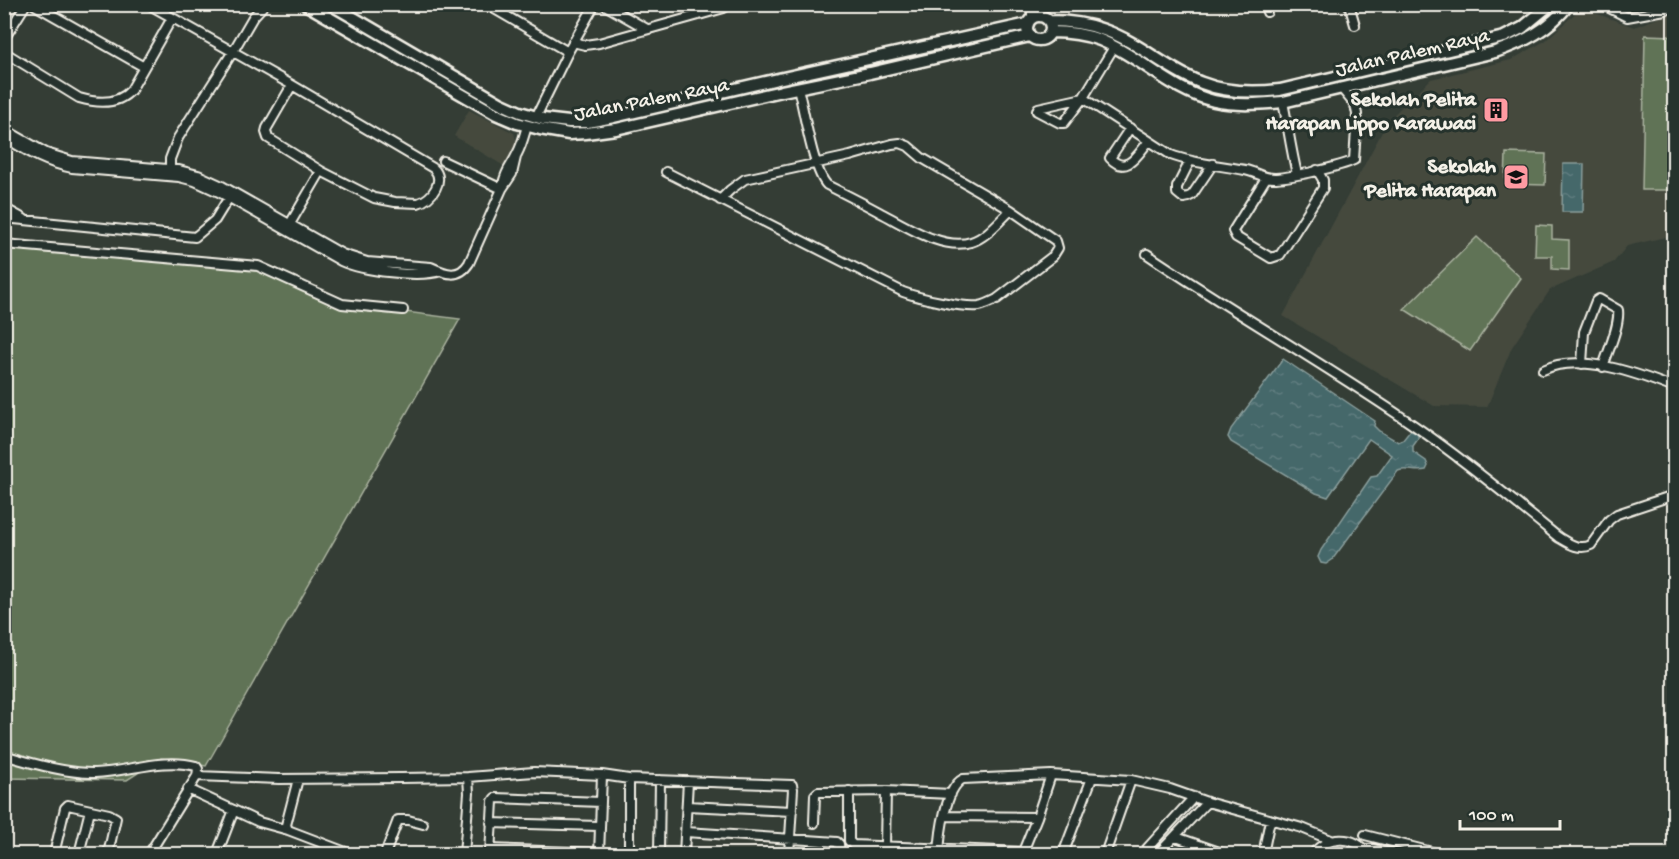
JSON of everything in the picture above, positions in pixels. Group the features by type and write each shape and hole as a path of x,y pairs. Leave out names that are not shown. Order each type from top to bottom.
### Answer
{"street":[{"path":"4,39 26,4"},
{"path":"33,4 144,67"},
{"path":"148,4 292,85 433,168 438,173 438,178 431,196 418,203 374,198 321,171 268,138 267,128 292,85"},
{"path":"253,17 256,4"},
{"path":"170,173 172,150 178,138 253,17 265,4"},
{"name":"Jalan Palem Raya","path":"305,4 496,114 527,126 569,134 616,129 870,74 1030,36 1041,40 1045,38 1040,19"},
{"name":"Jalan Palem Raya","path":"330,4 500,103 536,117 569,122 587,122 614,117 1040,19 1076,23 1106,30 1201,83 1238,92 1259,92 1291,87 1504,37 1522,28 1551,4"},
{"path":"486,4 568,52"},
{"path":"536,117 573,42 595,4"},
{"path":"603,4 647,29"},
{"path":"573,42 590,45 724,8 724,4"},
{"path":"1030,36 1027,28 1040,19 1032,4"},
{"path":"1349,4 1354,25"},
{"name":"Jalan Palem Raya","path":"1040,19 1064,32 1102,41 1176,86 1204,98 1235,104 1257,105 1281,102 1495,52 1519,44 1540,32 1569,4"},
{"path":"1600,4 1627,17 1665,10 1673,4"},
{"path":"4,52 79,98 119,100 125,97 172,18"},
{"path":"1114,47 1083,98 1064,123 1037,111 1038,108 1083,98 1171,155 1248,170 1266,178 1277,178 1352,162 1356,109 1341,88"},
{"path":"798,88 816,164 821,177 827,184 918,232 940,241 961,243 972,241 985,234 1011,210"},
{"path":"1281,102 1297,174"},
{"path":"4,137 56,165 72,168 198,175 288,228 342,254 358,260 431,267 441,272 456,274 465,270 469,263 502,189 505,172 522,144 527,126"},
{"path":"1130,128 1110,158 1119,165 1132,160 1149,141"},
{"path":"4,129 46,153 72,161 170,173"},
{"path":"666,171 720,200 903,292 932,300 976,307 988,304 1053,256 1058,248 1056,241 1011,210 900,143 745,179 720,200"},
{"path":"1190,160 1177,188 1177,193 1184,198 1192,195 1213,164"},
{"path":"443,161 502,189"},
{"path":"1266,178 1233,231 1236,237 1272,258 1280,255 1323,188 1323,180 1317,170"},
{"path":"288,228 321,171"},
{"path":"4,218 195,237 215,220 230,195"},
{"path":"4,208 25,220"},
{"path":"4,244 258,266 342,304 403,310"},
{"path":"1147,254 1184,280 1256,323 1386,407 1456,456 1571,545 1586,548 1591,545 1609,520 1617,514 1674,495"},
{"path":"1582,364 1585,328 1596,301 1599,299 1619,311 1618,325 1603,366"},
{"path":"1543,370 1560,364 1603,366 1674,388"},
{"path":"4,755 40,765 93,773 167,763 184,763 197,767 197,776 150,855"},
{"path":"197,776 468,777 534,772 602,775 629,779 792,785 789,855"},
{"path":"601,802 496,798 493,801 490,852 599,854 599,826 601,802 602,775"},
{"path":"849,791 849,843 910,851 1023,853 1051,776"},
{"path":"939,852 944,816 951,794 958,782 963,779 1051,776 1131,780 1170,789 1207,802 1302,828 1331,840"},
{"path":"464,855 469,793 468,777"},
{"path":"288,830 286,825 298,778"},
{"path":"1063,855 1092,778"},
{"path":"628,855 629,779"},
{"path":"658,855 660,780"},
{"path":"1104,855 1131,780"},
{"path":"684,855 687,781"},
{"path":"188,789 272,827 288,830 351,855"},
{"path":"814,823 817,792 951,794"},
{"path":"885,846 886,792"},
{"path":"1142,855 1194,797"},
{"path":"1158,855 1207,802"},
{"path":"54,855 66,806 109,814 116,818 108,855"},
{"path":"687,806 792,811"},
{"path":"79,855 90,810"},
{"path":"217,855 234,810"},
{"path":"944,816 1037,817"},
{"path":"385,855 398,820 423,824"},
{"path":"1263,855 1270,820"},
{"path":"491,823 599,826"},
{"path":"686,832 837,842 840,855"},
{"path":"1313,853 1314,834"},
{"path":"1365,835 1440,855"},
{"path":"1176,837 1215,853 1226,855"},
{"path":"1313,853 1321,845 1331,840 1341,839 1351,841 1366,852 1372,849 1395,855"}],"shaded area":[{"name":"Sekolah Pelita Harapan","path":"1581,8 1634,27 1674,12 1674,235 1627,246 1614,262 1550,290 1512,347 1487,407 1434,406 1283,316 1389,119 1431,79 1511,60 1545,41"},
{"path":"469,110 514,133 517,143 504,166 454,136"}],"green space":[{"path":"1645,35 1674,36 1674,190 1642,190"},
{"path":"1506,153 1546,154 1545,185 1505,184"},
{"path":"1536,225 1552,226 1552,239 1569,240 1569,270 1552,269 1552,256 1535,256"},
{"path":"1477,237 1521,278 1470,351 1404,309"},
{"path":"4,242 264,264 344,304 460,319 206,766 161,758 127,780 5,778"}],"water":[{"path":"1563,164 1584,164 1583,212 1562,212"},
{"path":"1283,359 1375,421 1374,426 1379,431 1398,442 1403,440 1410,431 1418,433 1413,452 1426,461 1428,466 1422,471 1398,471 1332,560 1326,564 1321,563 1318,557 1321,550 1371,477 1377,476 1392,455 1369,439 1328,497 1316,493 1231,442 1228,437 1231,429"}],"place":[{"name":"Sekolah Pelita Harapan Lippo Karawaci","path":"1496,110"},
{"name":"Sekolah Pelita Harapan","path":"1516,177"}]}
